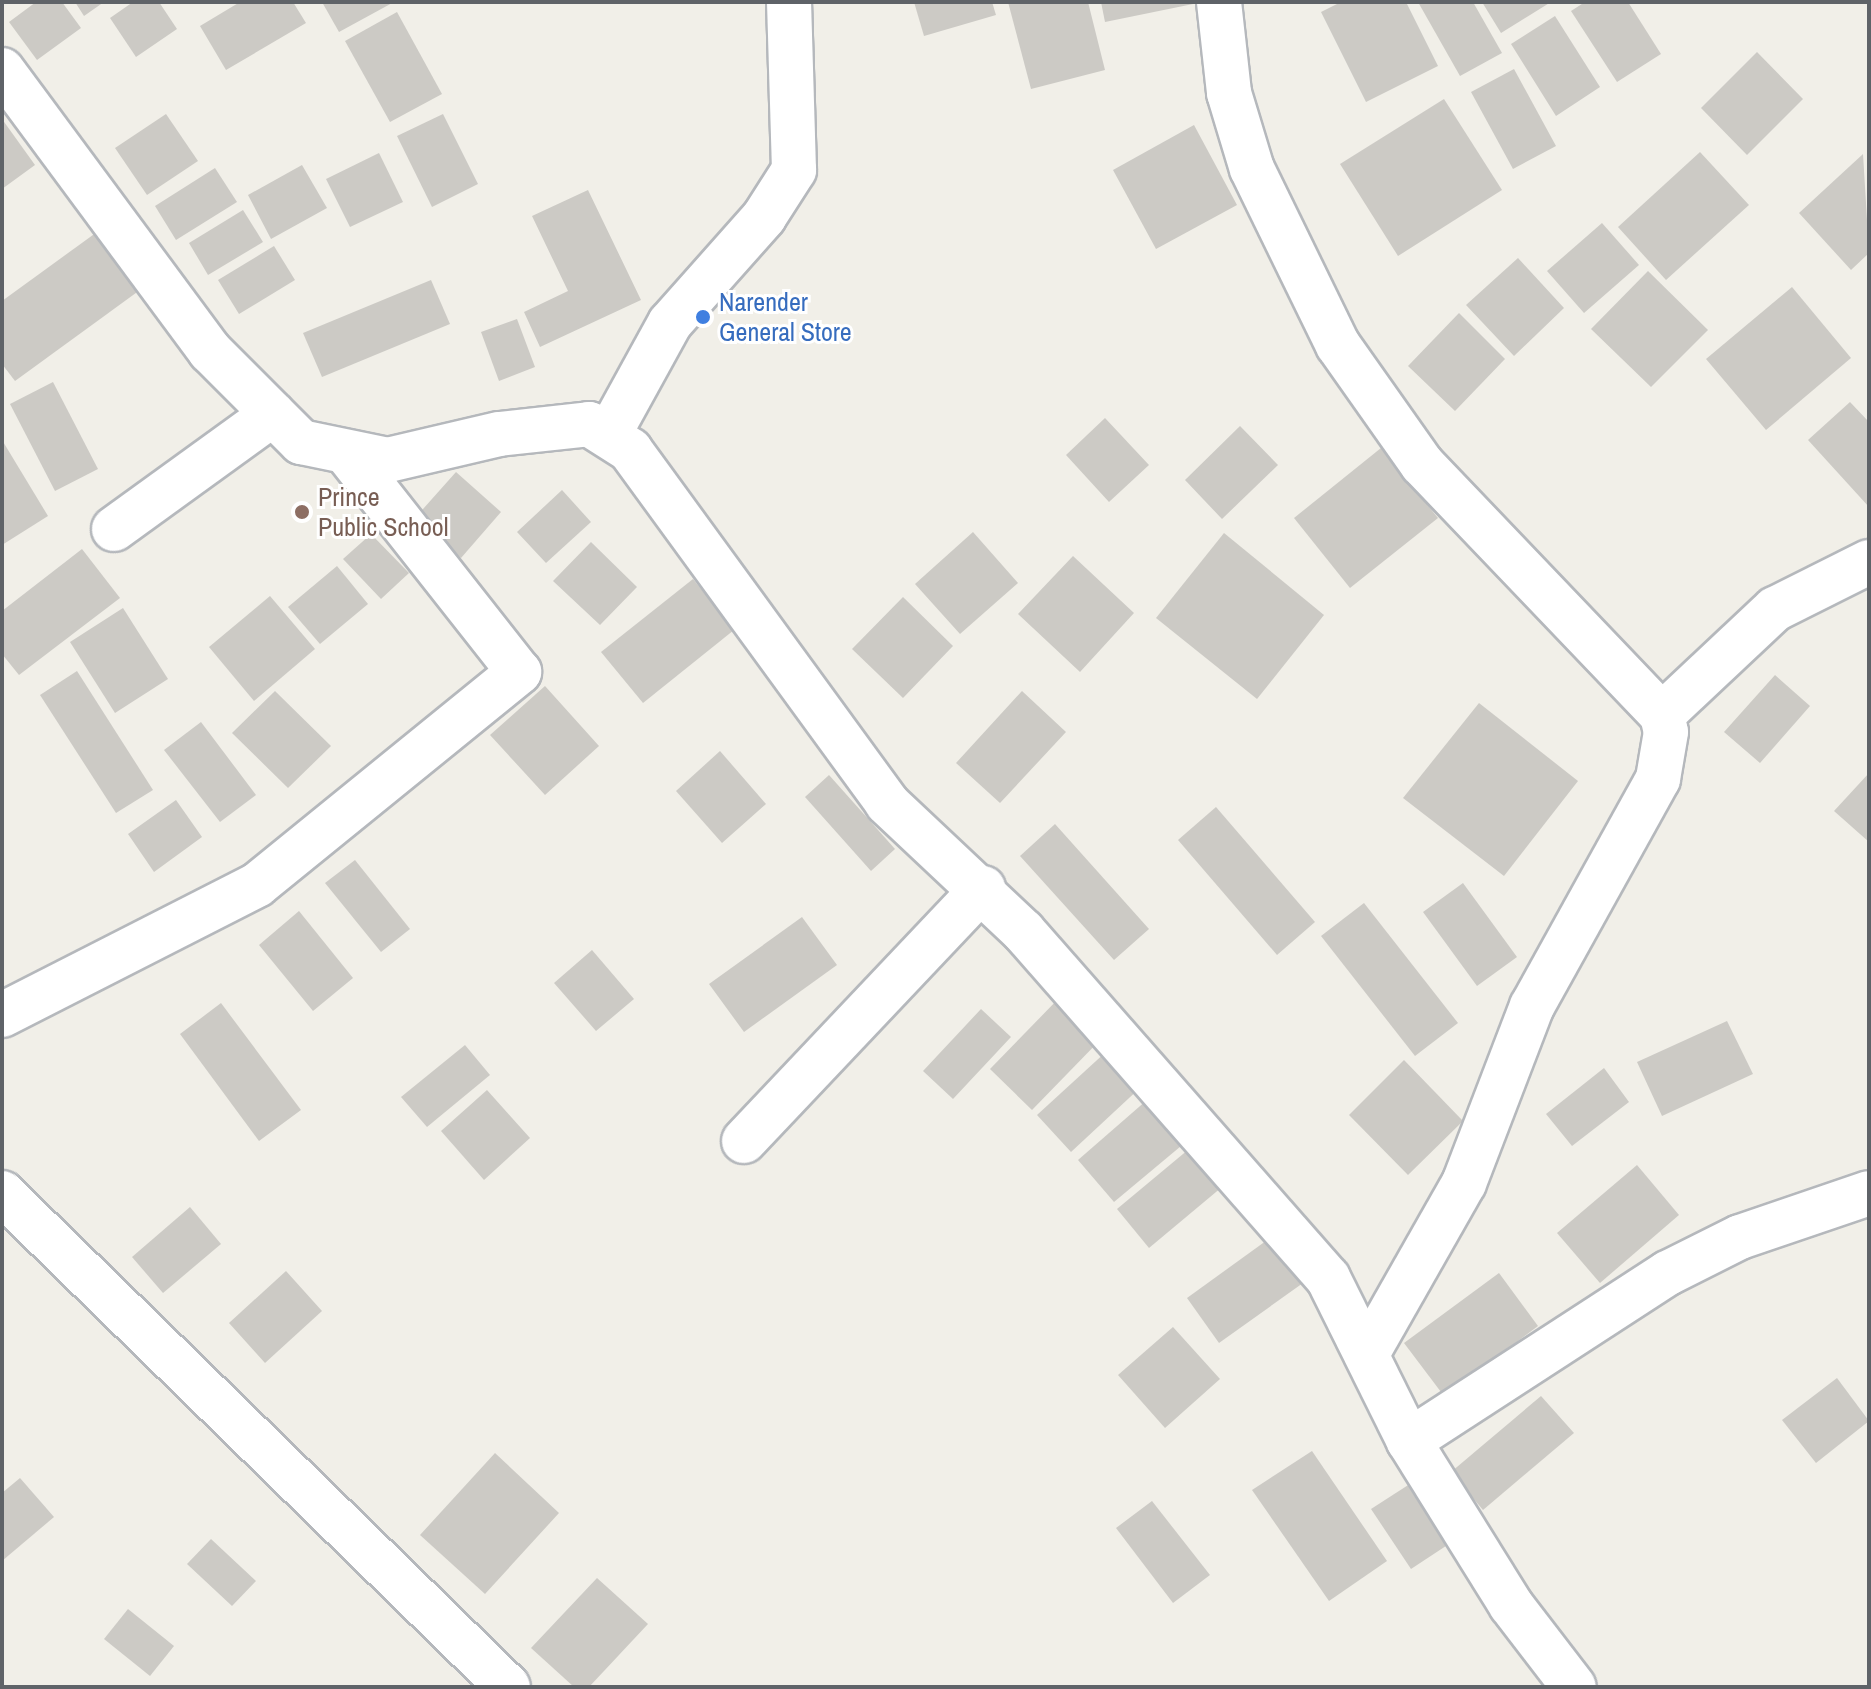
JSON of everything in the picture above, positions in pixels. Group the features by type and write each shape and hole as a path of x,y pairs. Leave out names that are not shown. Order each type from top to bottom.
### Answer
{"street":[{"path":"610,432 670,323 764,217 794,170 789,2"},
{"path":"1219,2 1229,93 1252,169 1338,345 1422,464 1662,715 1665,756 1658,779 1532,1006 1464,1183 1369,1350"},
{"path":"2,70 171,302 245,393 273,414 301,442 348,455 388,460 499,434 589,424 610,432 736,587 887,803 983,888 1328,1278 1369,1350 1409,1441 1511,1605 1574,1687"},
{"path":"114,529 273,414"},
{"path":"2,1015 257,885 519,672 348,455"},
{"path":"1662,715 1775,609 1869,562"},
{"path":"744,1141 983,888"},
{"path":"2,1193 508,1687"},
{"path":"1409,1441 1668,1273 1740,1237 1869,1193"}],"building":[{"path":"36,2 62,2 81,28 37,60 9,22"},
{"path":"75,2 104,2 84,16"},
{"path":"133,2 159,2 177,29 136,57 110,18"},
{"path":"240,2 293,2 306,23 226,70 200,26"},
{"path":"322,2 394,2 339,32"},
{"path":"914,2 992,2 996,15 924,36"},
{"path":"1008,2 1088,2 1105,70 1031,89"},
{"path":"1101,2 1197,2 1198,3 1105,22"},
{"path":"1341,2 1406,2 1438,66 1366,102 1321,12"},
{"path":"1418,2 1473,2 1502,53 1460,76"},
{"path":"1482,2 1551,2 1501,33"},
{"path":"1585,2 1628,2 1661,54 1617,82 1571,11"},
{"path":"397,12 442,94 390,122 345,41"},
{"path":"1555,16 1600,87 1556,116 1511,44"},
{"path":"1757,52 1803,99 1747,155 1701,108"},
{"path":"1514,69 1556,146 1513,169 1471,92"},
{"path":"1444,99 1502,190 1398,256 1340,164"},
{"path":"166,114 198,161 147,195 115,148"},
{"path":"443,114 478,184 432,207 397,136"},
{"path":"2,119 35,165 2,189"},
{"path":"1194,125 1237,205 1156,249 1113,170"},
{"path":"1700,152 1749,205 1666,280 1618,227"},
{"path":"379,153 403,202 350,227 326,179"},
{"path":"1863,154 1869,253 1851,270 1799,213"},
{"path":"302,165 327,208 271,239 248,195"},
{"path":"215,168 237,202 176,240 155,206"},
{"path":"588,190 641,300 540,347 524,312 568,291 532,216"},
{"path":"243,210 263,242 208,275 189,243"},
{"path":"1602,223 1639,265 1584,313 1547,271"},
{"path":"97,232 140,290 15,381 2,364 2,301"},
{"path":"274,246 295,280 239,314 218,280"},
{"path":"1518,258 1564,308 1514,356 1466,305"},
{"path":"1648,271 1708,330 1651,387 1591,329"},
{"path":"431,280 450,324 322,377 303,333"},
{"path":"1792,287 1851,358 1766,430 1706,359"},
{"path":"1459,313 1505,359 1455,411 1408,366"},
{"path":"517,319 535,367 499,381 481,332"},
{"path":"53,382 98,469 55,491 10,404"},
{"path":"1850,402 1869,422 1869,507 1808,440"},
{"path":"1105,418 1149,465 1109,502 1066,455"},
{"path":"1240,426 1278,465 1222,519 1185,480"},
{"path":"2,440 48,516 2,545"},
{"path":"1381,448 1438,518 1350,588 1294,518"},
{"path":"456,472 501,512 461,558 415,518"},
{"path":"562,490 591,522 546,563 517,532"},
{"path":"973,532 1018,583 960,634 915,584"},
{"path":"1224,533 1324,615 1257,699 1156,618"},
{"path":"371,534 409,573 381,599 343,559"},
{"path":"591,542 637,587 600,625 553,581"},
{"path":"82,549 120,598 19,675 2,654 2,611"},
{"path":"1073,556 1134,613 1080,672 1018,614"},
{"path":"337,566 368,604 320,644 288,607"},
{"path":"693,579 734,630 643,703 601,652"},
{"path":"270,596 315,649 254,701 209,647"},
{"path":"903,597 953,646 903,698 852,649"},
{"path":"123,608 168,679 115,713 70,642"},
{"path":"77,671 153,790 116,813 40,695"},
{"path":"1775,675 1810,706 1760,763 1724,732"},
{"path":"545,686 599,746 545,795 490,735"},
{"path":"275,691 331,746 288,788 232,733"},
{"path":"1022,691 1066,732 1000,803 956,763"},
{"path":"1479,703 1578,781 1504,876 1403,798"},
{"path":"201,722 256,795 220,822 164,750"},
{"path":"720,751 766,804 722,843 676,791"},
{"path":"1869,773 1869,842 1834,811"},
{"path":"829,775 895,849 871,871 805,797"},
{"path":"176,800 202,837 154,872 128,834"},
{"path":"1216,807 1315,922 1277,955 1178,840"},
{"path":"1055,824 1149,929 1114,960 1020,856"},
{"path":"355,860 410,929 381,952 325,883"},
{"path":"1463,883 1517,957 1477,986 1423,912"},
{"path":"1364,903 1458,1023 1415,1056 1321,936"},
{"path":"299,911 353,978 313,1011 259,945"},
{"path":"802,917 837,965 744,1032 709,984"},
{"path":"592,950 634,999 596,1031 554,983"},
{"path":"1061,996 1103,1037 1032,1110 990,1069"},
{"path":"221,1003 301,1110 259,1141 180,1034"},
{"path":"981,1009 1011,1037 953,1099 923,1071"},
{"path":"1727,1021 1753,1074 1662,1116 1637,1062"},
{"path":"465,1045 490,1075 427,1127 401,1097"},
{"path":"1108,1050 1142,1086 1071,1152 1037,1115"},
{"path":"1404,1060 1463,1121 1408,1175 1349,1115"},
{"path":"1604,1068 1629,1102 1572,1146 1546,1114"},
{"path":"487,1090 530,1138 484,1180 441,1131"},
{"path":"1155,1093 1193,1136 1114,1202 1078,1160"},
{"path":"1195,1144 1228,1182 1149,1248 1117,1209"},
{"path":"1637,1165 1679,1215 1600,1283 1557,1233"},
{"path":"190,1207 221,1244 163,1293 132,1257"},
{"path":"1270,1238 1303,1283 1219,1343 1187,1298"},
{"path":"286,1271 322,1311 265,1363 229,1323"},
{"path":"1499,1273 1538,1326 1444,1396 1404,1343"},
{"path":"1173,1327 1220,1379 1165,1428 1118,1375"},
{"path":"1837,1378 1869,1421 1816,1463 1782,1420"},
{"path":"1541,1396 1574,1433 1483,1510 1451,1472"},
{"path":"1312,1451 1387,1561 1329,1601 1252,1490"},
{"path":"495,1453 559,1513 485,1594 420,1535"},
{"path":"20,1478 54,1517 2,1561 2,1493"},
{"path":"1416,1480 1455,1540 1411,1569 1371,1509"},
{"path":"1152,1501 1210,1575 1173,1603 1116,1528"},
{"path":"211,1539 256,1581 232,1606 187,1564"},
{"path":"597,1578 648,1624 589,1687 574,1687 531,1648"},
{"path":"128,1609 174,1646 150,1676 104,1639"}],"place":[{"name":"Narender General Store","path":"703,317"},
{"name":"Prince Public School","path":"302,512"}]}
